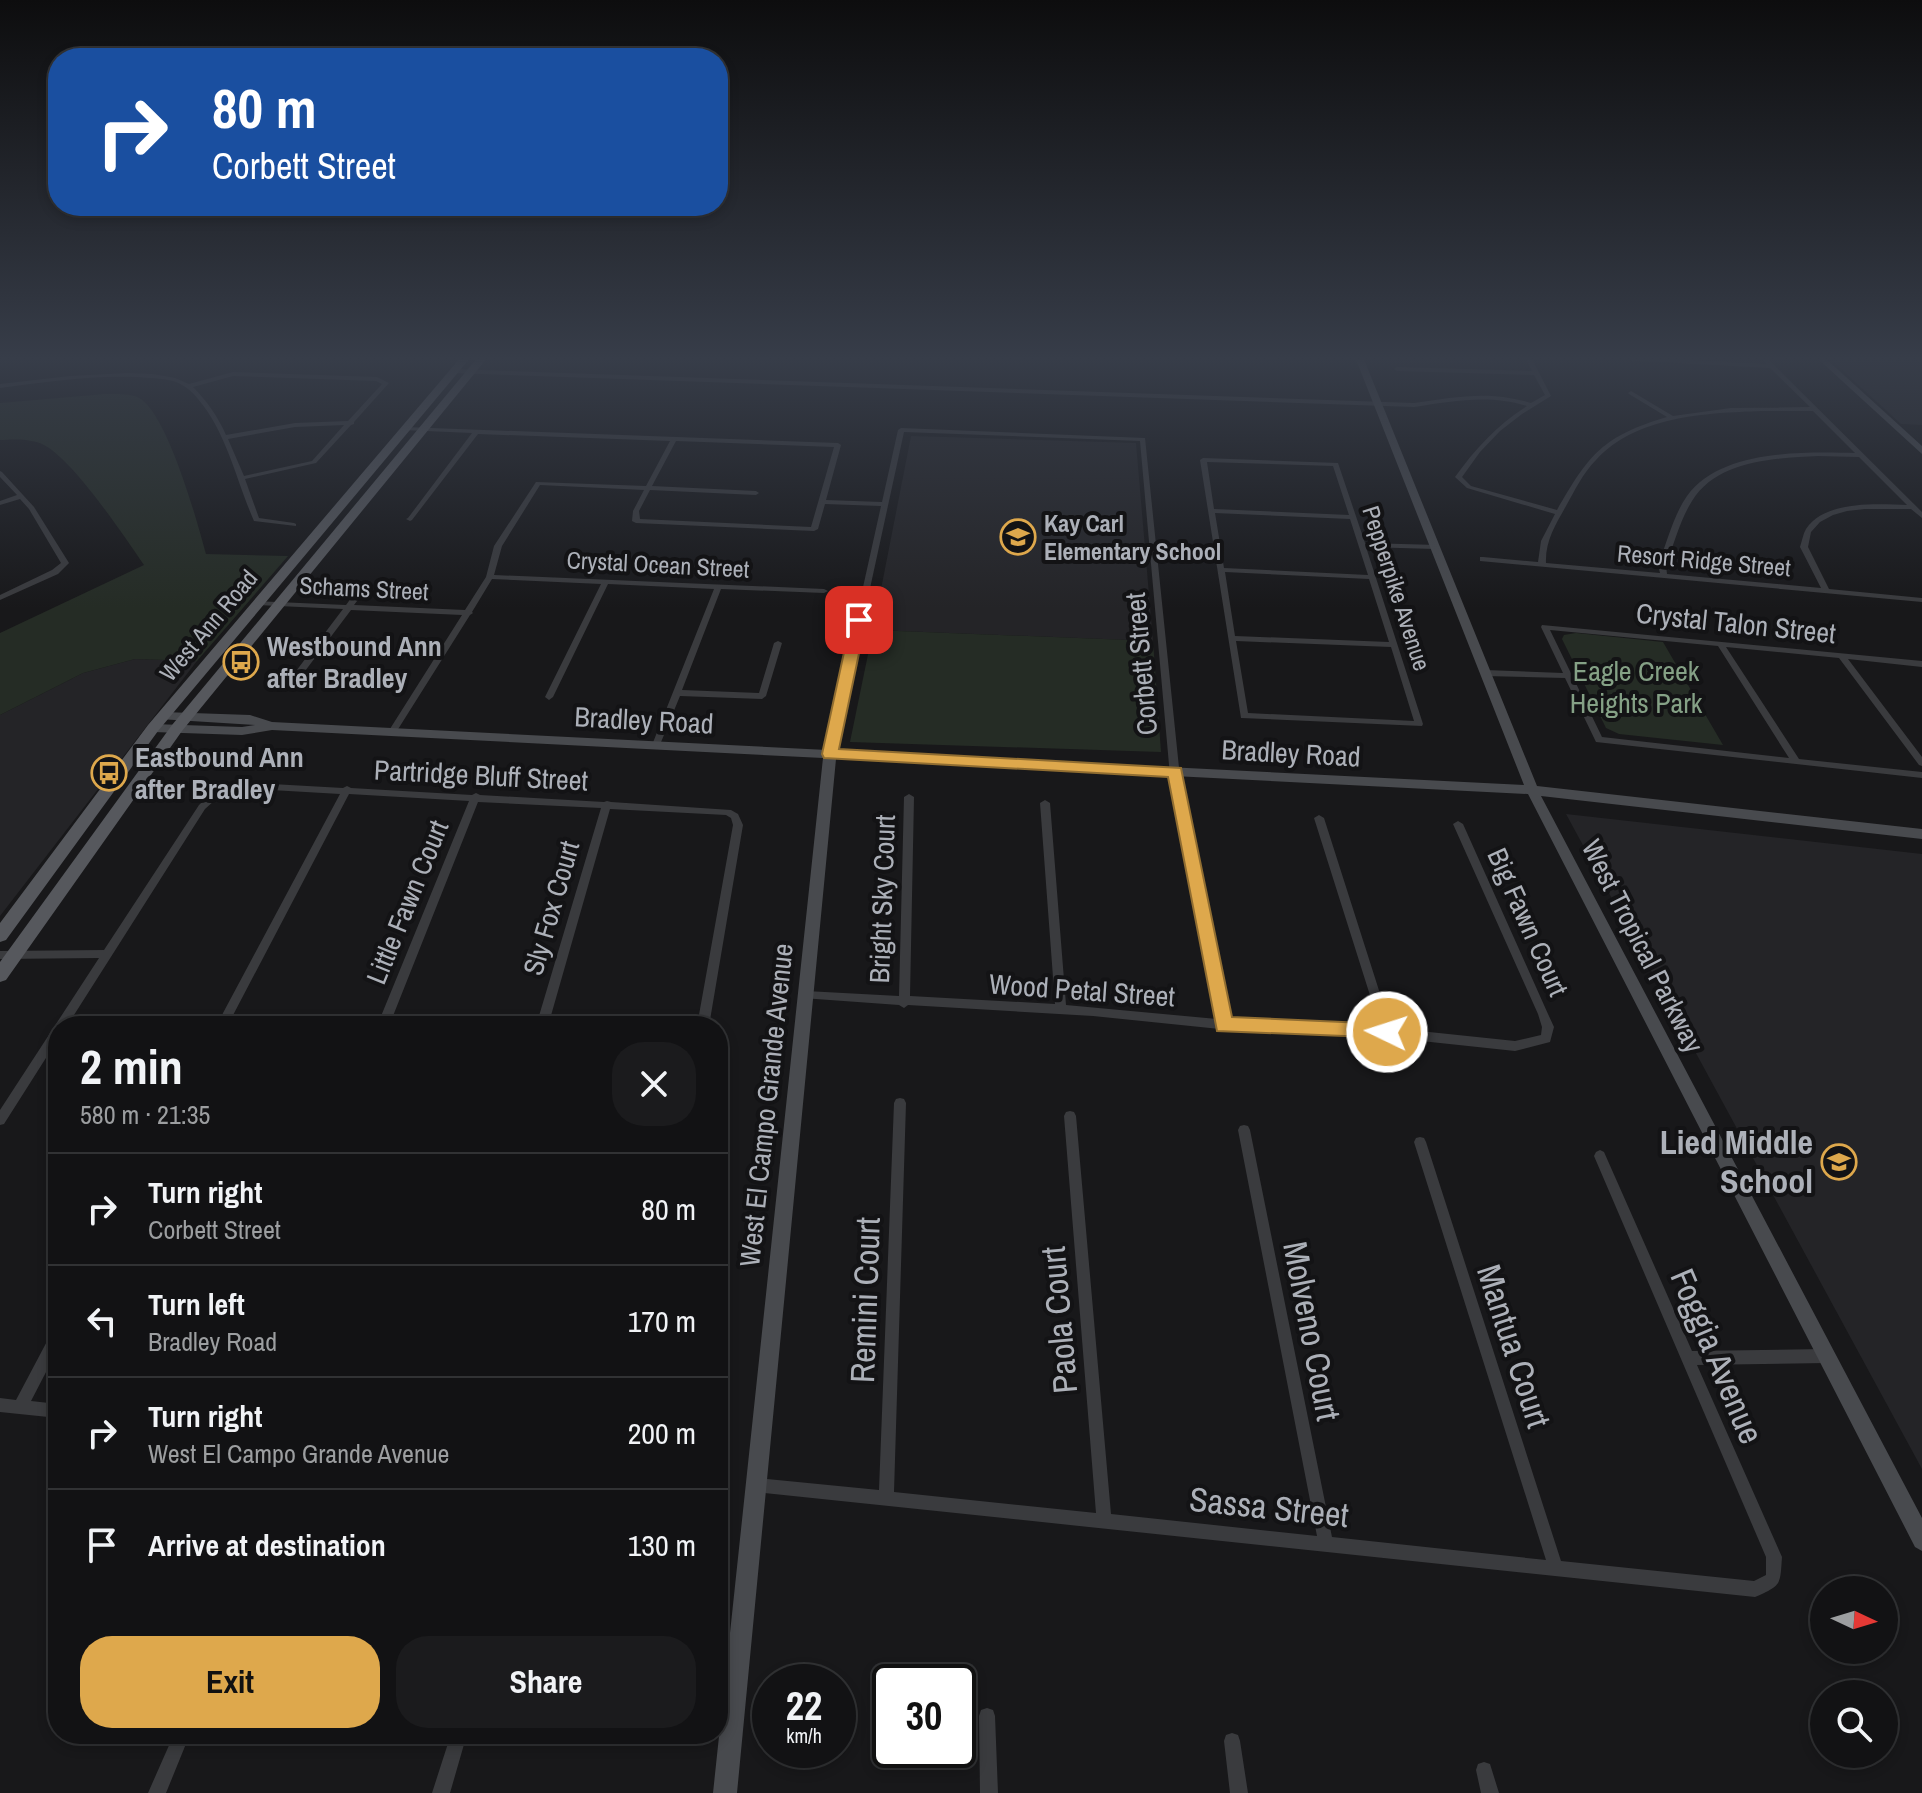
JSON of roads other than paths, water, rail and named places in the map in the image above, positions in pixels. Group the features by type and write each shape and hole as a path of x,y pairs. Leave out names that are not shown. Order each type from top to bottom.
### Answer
{"main road":[{"name":"West Ann Road","path":"0,935 158,722 395,441"},
{"name":"West Ann Road","path":"0,975 7,955 182,722 412,441"}],"street":[{"path":"224,441 242,478 256,520 294,525"},
{"path":"242,478 311,464 334,441"},
{"path":"410,519 470,441"},
{"path":"673,441 634,516 636,521 814,529 838,445 720,441"},
{"name":"West El Campo Grande Avenue","path":"725,1793 830,754 899,441"},
{"name":"Corbett Street","path":"1143,441 1175,772 1224,1025"},
{"name":"West Tropical Parkway","path":"1393,441 1532,790 1922,1540"},
{"path":"1483,441 1458,477 1460,482 1559,513"},
{"path":"1542,565 1540,549 1583,470 1600,451 1618,441"},
{"path":"1847,441 1922,516"},
{"path":"1664,576 1662,565 1689,499 1718,474 1769,458 1861,455"},
{"name":"Pepperpike Avenue","path":"1212,511 1203,460 1336,464 1419,724 1244,716 1232,638"},
{"path":"0,473 21,496 65,563 63,567 0,598"},
{"path":"392,732 469,613 490,577 498,546 538,483 756,493"},
{"path":"0,503 21,496"},
{"path":"824,502 884,504"},
{"path":"1826,591 1804,547 1808,530 1818,520 1861,507 1913,507"},
{"path":"1353,517 1212,511 1232,638 1394,645"},
{"path":"1362,545 1435,547"},
{"name":"Resort Ridge Street","path":"1483,559 1922,600"},
{"path":"1221,570 1372,577"},
{"name":"Crystal Ocean Street","path":"490,577 824,591"},
{"path":"549,697 606,581"},
{"path":"290,685 366,584"},
{"path":"656,745 718,587"},
{"name":"Schams Street","path":"257,603 469,613"},
{"name":"Crystal Talon Street","path":"1569,676 1545,627 1922,664"},
{"path":"678,693 762,696 778,643"},
{"path":"1720,644 1796,761"},
{"path":"1841,656 1922,763"},
{"path":"1485,673 1569,676 1599,740 1922,775"},
{"name":"Bradley Road","path":"158,722 182,722 242,731 272,726 1532,790 1922,834"},
{"name":"Partridge Bluff Street","path":"107,954 202,807 222,788 238,785 347,789 718,810 735,816 738,825 705,1016"},
{"path":"227,1016 347,789"},
{"name":"Little Fawn Court","path":"387,1016 476,796"},
{"name":"Bright Sky Court","path":"904,1003 909,797"},
{"path":"1045,803 1061,1009"},
{"name":"Sly Fox Court","path":"545,1016 607,804"},
{"path":"1319,818 1387,1032"},
{"name":"Big Fawn Court","path":"1458,824 1543,1014 1548,1027 1546,1039"},
{"path":"7,955 107,954"},
{"path":"67,1016 107,954"},
{"name":"Wood Petal Street","path":"806,995 904,1003 1061,1009 1224,1025 1387,1032 1515,1046 1546,1039"},
{"path":"0,1120 48,1045"},
{"name":"Remini Court","path":"886,1498 900,1103"},
{"name":"Paola Court","path":"1070,1116 1104,1519"},
{"name":"Molveno Court","path":"1244,1130 1326,1544"},
{"name":"Mantua Court","path":"1420,1142 1556,1568"},
{"name":"Foggia Avenue","path":"1600,1156 1762,1525 1774,1557 1773,1579"},
{"path":"20,1407 48,1354"},
{"path":"1688,1358 1826,1356"},
{"path":"0,1405 48,1410"},
{"name":"Sassa Street","path":"756,1485 1755,1589 1773,1579"},
{"path":"987,1716 989,1793"},
{"path":"1232,1741 1239,1793"},
{"path":"157,1793 178,1744"},
{"path":"441,1793 456,1744"},
{"path":"1484,1770 1490,1793"}],"place":[{"name":"Kay Carl Elementary School","path":"1018,537"},
{"name":"Westbound Ann after Bradley","path":"241,662"},
{"name":"Eastbound Ann after Bradley","path":"109,773"},
{"name":"Lied Middle School","path":"1839,1162"}],"park label":[{"name":"Eagle Creek Heights Park","path":"1636,687"}]}
